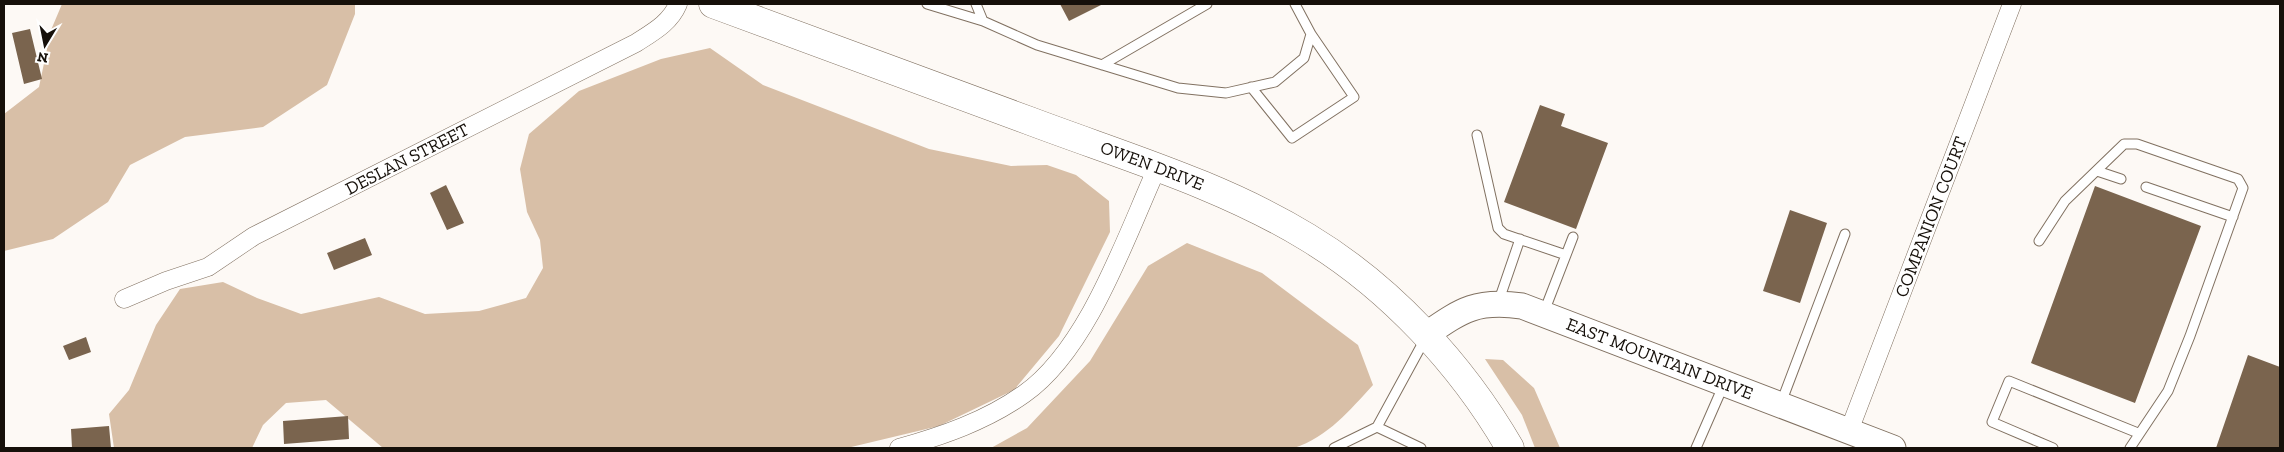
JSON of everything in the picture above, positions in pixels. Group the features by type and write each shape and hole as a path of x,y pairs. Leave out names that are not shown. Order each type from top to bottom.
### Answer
{"main road":[{"name":"OWEN DRIVE","path":"713,4 745,9 1157,168 1241,203 1309,238 1388,296 1427,334 1479,400 1510,448"}],"street":[{"name":"DESLAN STREET","path":"124,299 166,281 208,268 254,236 636,43 662,26 674,14 678,4"},
{"name":"COMPANION COURT","path":"1849,431 2012,4"},
{"path":"899,448 968,425 1004,407 1025,393 1044,376 1072,343 1088,319 1157,168"},
{"name":"EAST MOUNTAIN DRIVE","path":"1427,334 1455,315 1483,305 1498,303 1522,306 1849,431 1882,446"}],"lane":[{"path":"927,4 983,21 1037,45 1178,88 1226,93 1275,82 1304,58 1311,34"},
{"path":"976,4 983,21"},
{"path":"1102,65 1207,4"},
{"path":"1251,87 1292,138 1354,96 1311,34 1295,4"},
{"path":"1477,135 1496,224 1504,234 1566,255"},
{"path":"2039,241 2065,201 2124,144 2137,144 2238,179 2243,188 2190,336 2168,391 2138,433 2130,448"},
{"path":"2096,170 2121,179"},
{"path":"2146,187 2233,217"},
{"path":"1780,405 1846,234"},
{"path":"1543,315 1573,237"},
{"path":"1498,303 1520,239"},
{"path":"1334,448 1377,427 1427,334"},
{"path":"2053,448 1992,422 2009,382 2138,433"},
{"path":"1696,448 1725,383"},
{"path":"1377,427 1421,448"}],"shaded area":[{"path":"62,4 355,4 355,14 327,85 263,127 185,137 130,165 108,202 53,239 4,251 4,114 39,87 51,30"},
{"path":"710,48 763,85 929,149 1011,166 1047,165 1076,175 1109,201 1110,232 1059,336 1014,390 939,426 847,448 383,448 326,400 286,403 263,425 252,448 114,448 109,414 129,390 156,325 180,289 223,282 257,298 301,314 379,297 425,314 479,311 526,298 543,268 540,240 527,212 520,169 529,134 579,91 661,59"},
{"path":"1187,243 1262,273 1358,345 1373,385 1328,430 1294,448 991,448 1027,428 1090,361 1148,266"},
{"path":"1485,359 1503,360 1534,388 1560,448 1535,448 1522,415"}],"building":[{"path":"1060,4 1103,4 1069,21"},
{"path":"30,29 42,79 24,84 12,33"},
{"path":"1540,105 1565,114 1561,126 1608,143 1576,229 1504,202"},
{"path":"446,185 464,223 447,230 430,193"},
{"path":"2095,186 2201,226 2135,403 2031,363"},
{"path":"1790,210 1827,223 1800,303 1763,291"},
{"path":"365,238 372,255 334,270 327,253"},
{"path":"86,337 91,352 69,360 63,346"},
{"path":"2248,355 2280,367 2280,448 2216,448"},
{"path":"348,416 349,439 284,444 283,421"},
{"path":"109,426 111,448 72,448 71,429"}]}
